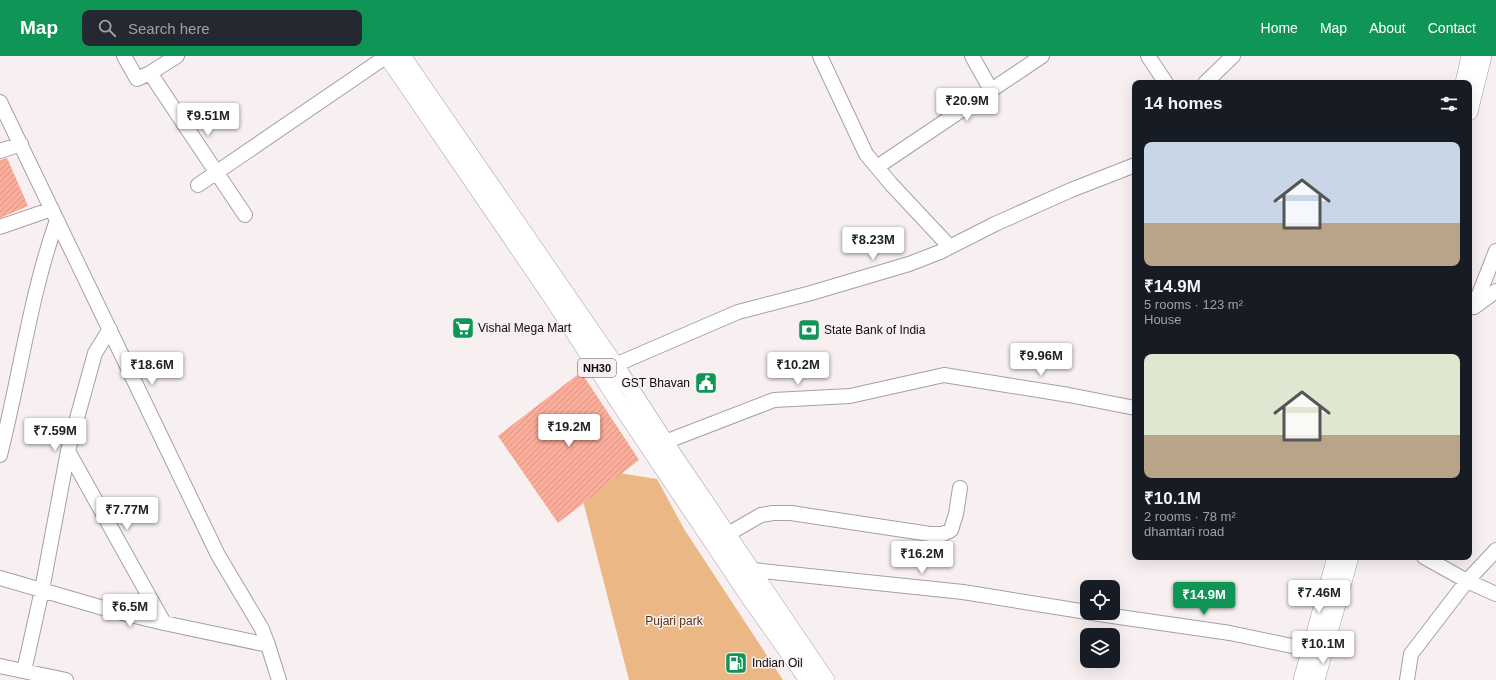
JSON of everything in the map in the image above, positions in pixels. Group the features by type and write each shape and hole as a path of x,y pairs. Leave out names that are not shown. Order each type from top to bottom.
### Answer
{"main road":[{"name":"NH30","path":"387,56 553,299 618,401 746,592 808,680"},
{"name":"NH30","path":"402,56 615,365 665,442 826,680"},
{"path":"1465,80 1470,56"},
{"path":"1472,100 1483,56"},
{"path":"1312,677 1311,650 1335,560"},
{"path":"1312,677 1349,560"}],"street":[{"path":"124,56 137,79 150,73 177,56"},
{"path":"198,185 387,56"},
{"path":"820,56 866,154 876,167 950,247"},
{"path":"972,56 991,90"},
{"path":"876,167 1042,56"},
{"path":"1148,56 1164,80"},
{"path":"1208,80 1233,56"},
{"path":"150,73 245,215"},
{"path":"0,102 218,555 262,629 279,680"},
{"path":"0,151 21,144"},
{"path":"615,365 738,312 909,264 950,247 995,224 1071,190 1132,165"},
{"path":"0,227 54,214"},
{"path":"0,455 11,413 32,304 54,214"},
{"path":"1472,308 1496,251"},
{"path":"1472,308 1496,290"},
{"path":"24,671 42,590 68,451 95,353 110,329"},
{"path":"665,442 774,400 850,396 944,375 1069,395 1132,407"},
{"path":"68,451 164,623"},
{"path":"728,534 762,515 773,513 791,513 930,534 943,534 951,530 954,524 960,488"},
{"path":"1407,680 1411,654 1467,581 1496,550"},
{"path":"1429,560 1467,581 1496,594"},
{"path":"753,570 963,592 1080,611"},
{"path":"0,578 164,623 268,645"},
{"path":"1120,617 1230,632 1311,650"},
{"path":"0,666 66,680"}],"green space":[{"name":"Pujari park","path":"574,466 657,479 684,529 783,680 629,680"}],"building":[{"path":"7,158 28,206 0,218 0,160"},
{"path":"581,372 639,460 558,523 498,436"}],"place":[{"name":"Vishal Mega Mart","path":"463,328"},
{"name":"State Bank of India","path":"809,330"},
{"name":"GST Bhavan","path":"706,383"},
{"name":"Indian Oil","path":"736,663"}]}
